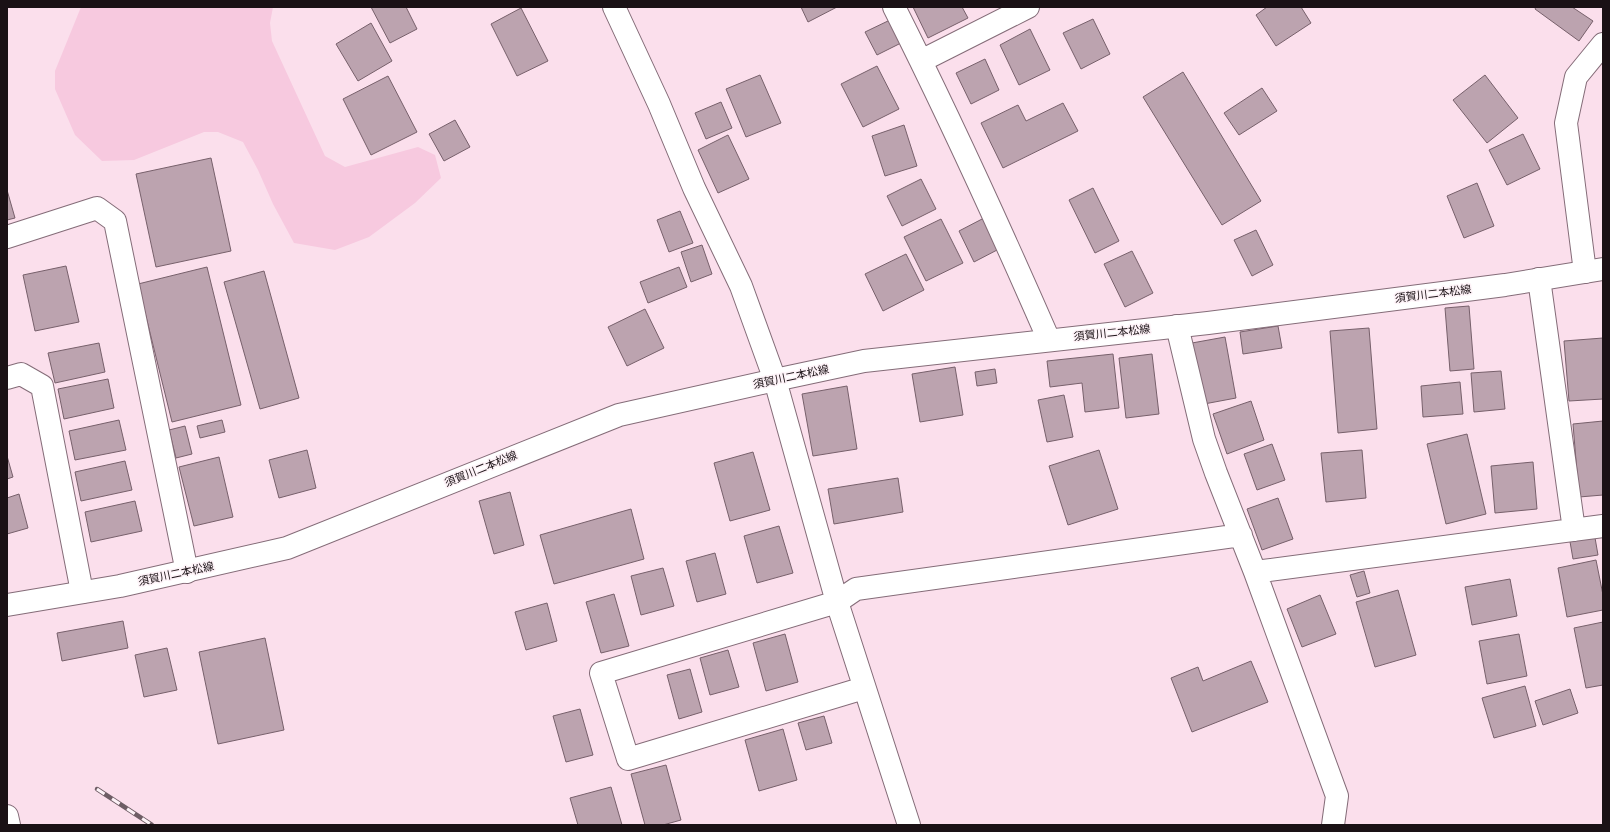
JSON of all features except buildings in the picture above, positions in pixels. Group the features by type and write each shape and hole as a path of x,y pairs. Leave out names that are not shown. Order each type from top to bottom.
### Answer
{"street":[{"path":"614,7 659,104 694,188 741,286 774,380 837,602 909,825"},
{"path":"894,7 921,62 1049,340"},
{"path":"921,62 1028,7"},
{"path":"1594,271 1566,123 1576,76 1603,44"},
{"path":"7,237 97,208 115,221 187,572"},
{"name":"須賀川二本松線","path":"7,605 187,572 287,548 619,415 864,361 1177,326 1594,271"},
{"path":"1539,279 1574,530"},
{"path":"1177,326 1204,439 1255,572 1337,796 1333,825"},
{"path":"7,378 21,374 42,386 82,592"},
{"path":"1255,572 1603,526"},
{"path":"864,688 628,759 601,673 837,602 856,589 1241,535"},
{"path":"7,816 9,825"}],"shaded area":[{"path":"81,7 273,7 270,23 272,41 325,156 345,167 418,147 435,155 441,178 415,203 369,237 335,250 294,243 243,142 218,132 204,132 134,160 102,161 75,135 55,89 55,71"}],"railway":[{"path":"97,789 152,825"}]}
